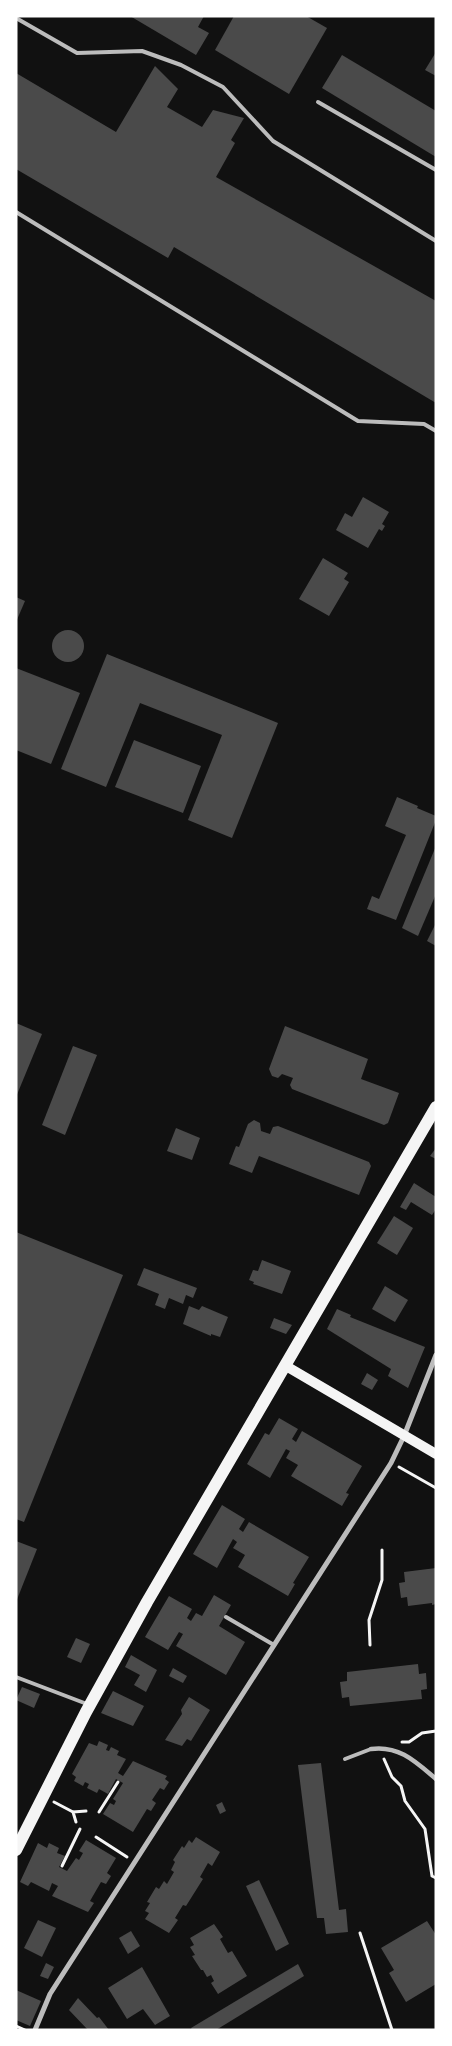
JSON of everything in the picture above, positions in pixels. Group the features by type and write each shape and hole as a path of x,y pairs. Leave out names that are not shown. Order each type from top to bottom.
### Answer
{"main road":[{"path":"16,1850 90,1705 147,1602 435,1109"},
{"path":"286,1366 436,1454"}],"street":[{"path":"36,2030 50,1994 391,1463 404,1436 436,1355"},
{"path":"371,1749 384,1747 412,1759 436,1779"}],"lane":[{"path":"16,18 77,53 142,52 182,65 223,86 273,141 436,241"},
{"path":"318,102 436,170"},
{"path":"16,212 358,421 424,424 436,431"},
{"path":"226,1617 274,1645"},
{"path":"16,1677 90,1705"},
{"path":"345,1758 371,1749"}],"path":[{"path":"391,1463 436,1488"},
{"path":"370,1645 368,1620 382,1580 382,1550"},
{"path":"436,1731 422,1733 409,1742 393,1740 387,1742 383,1755 386,1767 401,1786 405,1801 425,1829 432,1876 436,1878"},
{"path":"98,1812 118,1782"},
{"path":"67,1808 73,1812 86,1811"},
{"path":"73,1812 76,1822"},
{"path":"62,1866 80,1829"},
{"path":"96,1837 135,1862"},
{"path":"360,1933 392,2030"},
{"path":"16,2026 26,2030"}],"building":[{"path":"130,16 204,16 198,27 209,33 196,55"},
{"path":"234,16 306,16 327,28 289,94 215,50"},
{"path":"436,52 436,76 425,70"},
{"path":"342,55 436,111 436,157 322,88"},
{"path":"155,66 178,89 167,107 202,127 213,110 244,118 231,140 235,143 216,177 436,301 436,403 174,247 168,258 16,169 16,73 116,132"},
{"path":"363,497 389,512 382,524 385,526 382,531 379,529 368,548 336,530 345,513 352,517"},
{"path":"323,558 348,573 344,579 349,582 329,616 299,599"},
{"path":"16,597 25,601 16,622"},
{"path":"68,630 74,631 79,635 83,640 83,652 79,657 74,661 68,662 62,661 57,657 53,652 52,646 53,640 57,635 62,631"},
{"path":"107,654 278,723 232,838 188,820 222,735 140,703 106,787 61,769"},
{"path":"16,668 80,693 51,764 16,750"},
{"path":"134,740 201,766 183,813 115,787"},
{"path":"397,797 436,816 436,820 396,920 367,909 372,896 379,899 406,835 385,826"},
{"path":"436,846 436,894 418,936 402,928"},
{"path":"436,923 436,946 427,941"},
{"path":"16,1023 42,1034 16,1097"},
{"path":"285,1026 368,1059 361,1079 399,1093 388,1123 384,1125 292,1089 290,1085 293,1078 282,1074 278,1078 272,1076 269,1069"},
{"path":"73,1046 97,1055 65,1135 42,1125"},
{"path":"254,1120 260,1123 261,1131 270,1134 273,1127 278,1126 369,1162 371,1166 359,1195 259,1156 252,1173 229,1164 236,1146 239,1147 248,1124"},
{"path":"176,1128 200,1138 192,1160 167,1151"},
{"path":"436,1148 436,1159 430,1156"},
{"path":"414,1183 436,1197 436,1209 432,1215 411,1202 406,1210 400,1207"},
{"path":"394,1216 413,1228 397,1255 377,1243"},
{"path":"16,1232 123,1275 24,1522 16,1519"},
{"path":"262,1260 291,1271 282,1294 253,1284 254,1282 249,1280 253,1270 258,1271"},
{"path":"144,1268 197,1288 193,1298 186,1295 183,1304 169,1298 165,1309 155,1305 159,1294 137,1285"},
{"path":"385,1286 408,1300 395,1322 372,1309"},
{"path":"189,1306 199,1310 202,1306 228,1317 220,1337 211,1334 211,1336 183,1324"},
{"path":"337,1309 351,1315 350,1317 425,1347 408,1388 388,1376 391,1369 327,1329"},
{"path":"274,1318 292,1325 286,1334 270,1328"},
{"path":"367,1373 378,1380 372,1390 361,1384"},
{"path":"279,1418 298,1429 292,1439 296,1442 302,1431 362,1466 346,1493 349,1494 342,1506 291,1476 298,1465 286,1458 290,1451 286,1449 270,1478 247,1464 265,1433 269,1435"},
{"path":"222,1505 245,1519 239,1529 243,1532 249,1522 309,1557 293,1583 295,1584 288,1596 238,1567 245,1555 233,1548 237,1542 233,1539 217,1568 193,1554"},
{"path":"16,1541 37,1549 16,1602"},
{"path":"436,1568 436,1604 408,1606 407,1597 401,1598 399,1583 405,1582 404,1572"},
{"path":"214,1595 231,1605 219,1626 245,1642 226,1675 176,1646 183,1634 179,1632 168,1650 145,1637 169,1596 192,1609 187,1618 191,1621 196,1613 202,1616"},
{"path":"76,1638 90,1644 81,1663 67,1657"},
{"path":"131,1655 157,1670 146,1692 134,1685 140,1675 125,1667"},
{"path":"418,1664 419,1674 426,1673 427,1689 421,1690 422,1699 350,1706 349,1697 342,1698 340,1682 347,1681 347,1672"},
{"path":"173,1668 187,1676 183,1683 169,1676"},
{"path":"22,1687 40,1694 34,1708 16,1700"},
{"path":"113,1691 144,1706 133,1726 101,1713"},
{"path":"189,1697 210,1710 191,1741 187,1739 182,1746 165,1740 182,1714 181,1710"},
{"path":"99,1741 108,1745 106,1750 109,1751 111,1747 119,1751 117,1755 126,1759 118,1773 123,1776 133,1761 167,1776 165,1779 169,1782 164,1790 160,1788 152,1800 156,1803 151,1811 147,1809 133,1832 103,1814 110,1803 114,1805 116,1801 113,1799 123,1783 116,1779 108,1794 99,1789 97,1793 87,1788 89,1784 85,1782 83,1786 74,1781 76,1777 72,1774 89,1743 97,1746"},
{"path":"321,1763 339,1910 346,1909 348,1932 326,1934 324,1918 317,1918 298,1765"},
{"path":"222,1802 226,1811 220,1814 216,1805"},
{"path":"196,1837 220,1852 212,1866 208,1863 200,1877 203,1879 186,1906 183,1905 175,1918 178,1920 169,1933 145,1919 149,1913 145,1911 150,1903 147,1902 156,1887 159,1889 164,1881 167,1884 174,1872 171,1870 175,1862 173,1860 182,1846 184,1848 189,1840 192,1843"},
{"path":"86,1840 116,1858 107,1873 111,1876 106,1884 101,1882 90,1901 94,1903 88,1912 52,1896 58,1886 52,1883 49,1891 31,1882 28,1886 20,1882 38,1843 47,1848 49,1843 59,1848 57,1853 65,1856 59,1867 67,1871 76,1858 79,1860 83,1853 79,1851"},
{"path":"259,1880 289,1944 276,1951 246,1886"},
{"path":"38,1920 56,1928 42,1957 24,1948"},
{"path":"427,1921 436,1935 436,1984 406,2002 389,1973 394,1970 381,1948"},
{"path":"214,1924 223,1937 220,1939 228,1953 232,1951 247,1976 218,1994 211,1983 214,1981 211,1975 207,1977 203,1970 201,1970 192,1956 195,1955 190,1947 194,1945 190,1938"},
{"path":"131,1931 140,1946 128,1954 119,1938"},
{"path":"46,1963 54,1967 48,1979 40,1976"},
{"path":"298,1964 304,1976 216,2030 192,2030 191,2028"},
{"path":"142,1967 170,2016 155,2025 143,2009 127,2019 108,1988"},
{"path":"16,1990 41,2001 30,2026 16,2020"},
{"path":"78,1998 97,2018 99,2017 109,2030 88,2030 69,2010"}]}
